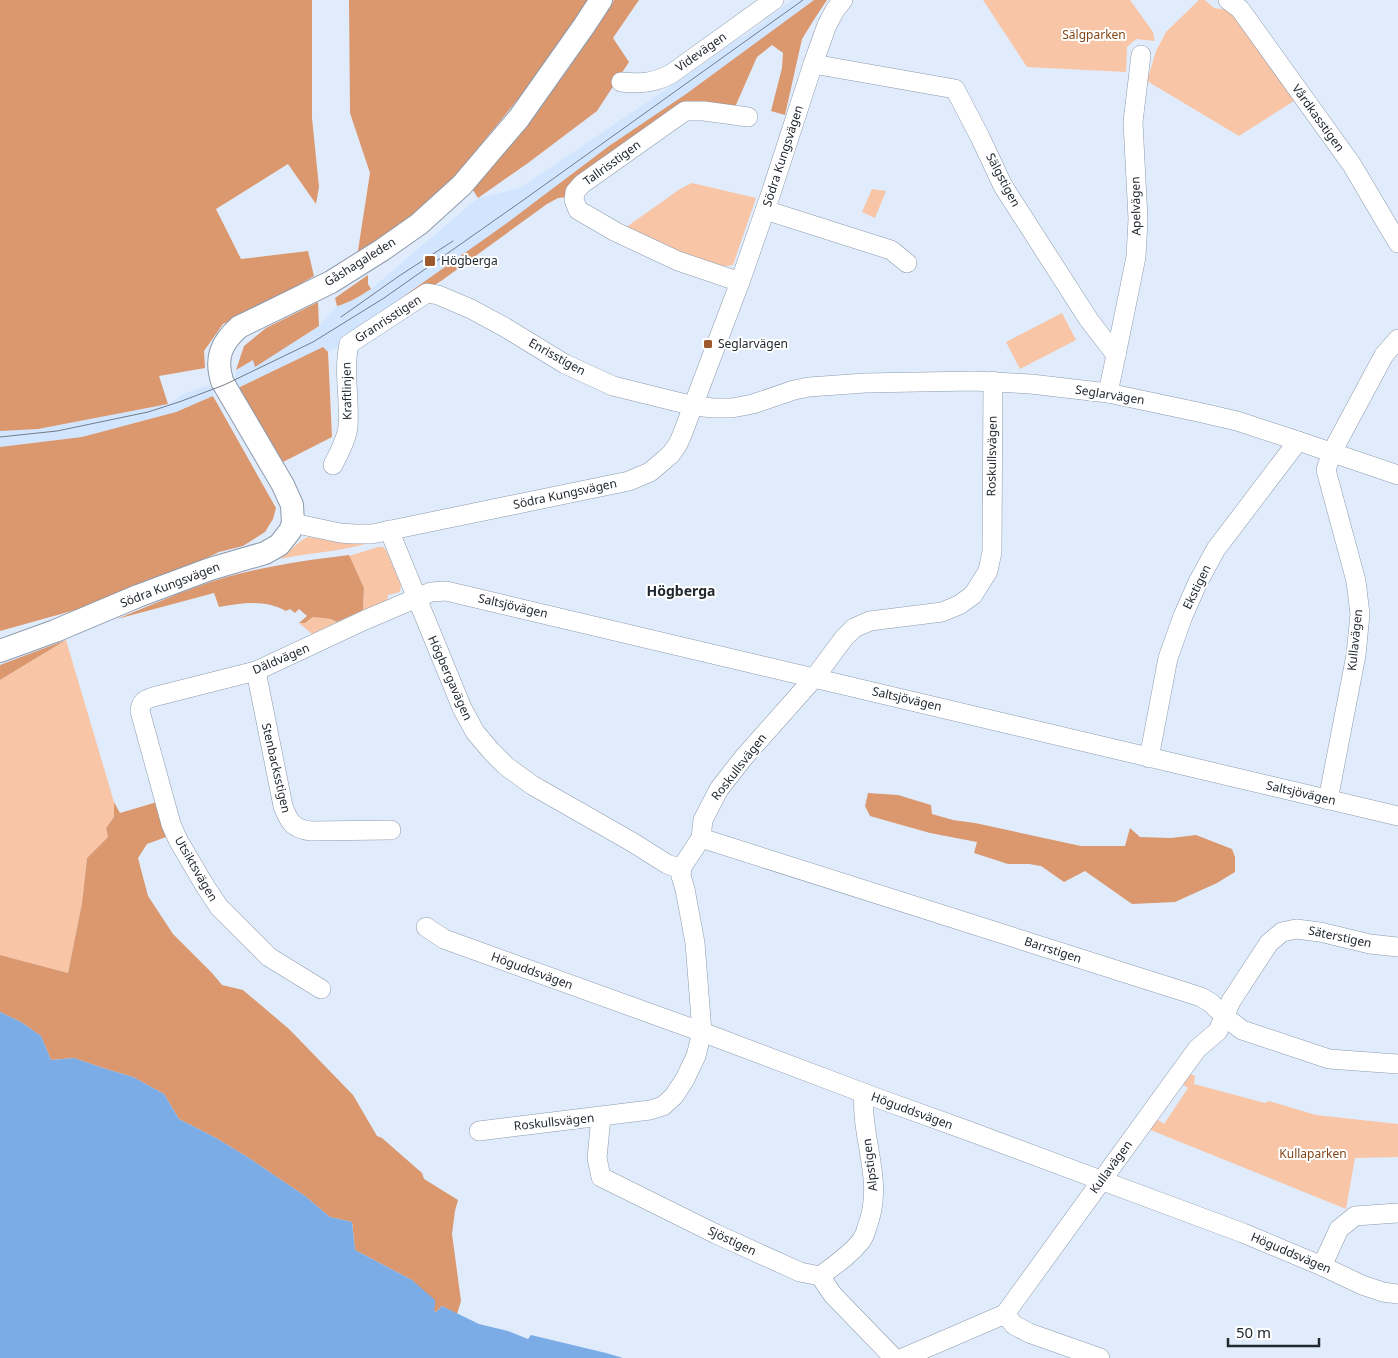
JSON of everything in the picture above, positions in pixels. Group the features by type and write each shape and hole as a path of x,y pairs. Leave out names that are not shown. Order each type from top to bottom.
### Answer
{"main road":[{"name":"Gåshagaleden","path":"293,523 292,505 286,491 222,381 219,363 223,344 230,334 239,327 331,282 419,224 462,184 519,118 601,0"},
{"name":"Södra Kungsvägen","path":"0,651 55,631 183,579 264,553 283,541 293,523"}],"street":[{"name":"Videvägen","path":"621,82 638,83 659,80 671,74 774,0"},
{"name":"Södra Kungsvägen","path":"293,523 340,533 372,534 629,481 650,472 671,454 678,444 694,406 740,282 827,25 843,0"},
{"name":"Vårdkasstigen","path":"1228,0 1240,9 1352,164 1398,243"},
{"name":"Apelvägen","path":"1116,355 1136,257 1138,219 1133,122 1141,55"},
{"name":"Sälgstigen","path":"813,64 955,89 1004,186 1089,320 1116,355"},
{"name":"Tallrisstigen","path":"740,282 678,261 616,232 578,210 574,200 575,192 582,184 685,111 704,111 748,117"},
{"path":"765,210 891,250 907,263"},
{"name":"Enrisstigen","path":"427,293 438,295 471,309 565,364 613,386 694,406"},
{"name":"Granrisstigen","path":"349,344 427,293"},
{"name":"Kullavägen","path":"1328,800 1356,654 1360,614 1356,581 1326,470 1332,452 1384,354 1398,340"},
{"name":"Kraftlinjen","path":"332,465 340,451 348,427 346,358 349,344"},
{"path":"1108,393 1116,355"},
{"name":"Seglarvägen","path":"694,406 732,408 753,404 809,387 993,381 1031,384 1108,393 1237,421 1398,475"},
{"name":"Roskullsvägen","path":"480,1131 650,1110 663,1106 674,1096 696,1056 702,1032 695,943 680,876 682,867 701,838 703,820 719,789 744,757 816,678 844,638 854,628 870,621 942,612 959,605 973,595 988,571 992,552 993,381"},
{"name":"Ekstigen","path":"1149,758 1168,658 1198,582 1216,549 1298,441"},
{"name":"Högbergavägen","path":"389,530 462,708 475,732 491,751 506,766 532,785 667,864 682,867"},
{"name":"Saltsjövägen","path":"416,599 431,592 446,591 1398,816"},
{"name":"Däldvägen","path":"141,704 153,697 256,671 365,620 416,599"},
{"name":"Stenbacksstigen","path":"256,671 283,806 290,822 299,828 311,831 391,830"},
{"name":"Utsiktsvägen","path":"141,704 140,711 171,824 178,840 205,886 219,907 269,957 320,989"},
{"name":"Barrstigen","path":"701,838 1200,998 1211,1003 1242,1030 1329,1059 1398,1064"},
{"name":"Höguddsvägen","path":"426,927 444,940 702,1032 1243,1233 1362,1285 1383,1292 1398,1294"},
{"name":"Säterstigen","path":"1282,932 1296,929 1320,932 1370,944 1398,947"},
{"name":"Kullavägen","path":"1005,1314 1197,1049 1218,1032 1231,1001 1269,943 1282,932"},
{"name":"Alpstigen","path":"820,1276 844,1258 862,1239 872,1213 875,1189 863,1109 864,1093"},
{"name":"Sjöstigen","path":"601,1117 597,1158 601,1177 716,1234 800,1272 820,1276"},
{"path":"1322,1266 1339,1228 1355,1216 1398,1213"},
{"path":"820,1276 833,1296 894,1358"},
{"path":"903,1358 1005,1314 1014,1325 1029,1333 1100,1358"}],"shaded area":[{"path":"0,0 312,0 312,118 319,187 316,204 288,164 216,209 241,259 308,251 314,276 223,324 204,351 205,368 159,376 168,404 38,429 0,431"},
{"path":"349,0 590,0 536,77 448,185 416,214 357,257 370,173 350,113"},
{"path":"614,0 639,0 613,38 629,62 597,111 478,198 471,187 510,144 554,88"},
{"path":"792,0 814,0 686,94 609,146 508,223 397,301 344,343 328,352 323,347 238,388 237,383 176,412 82,437 0,447 0,431 38,429 168,404 183,394 209,385 211,387 235,378 236,370 254,360 255,366 319,326 337,306 359,297 371,289 478,198 520,188 688,75 736,40 745,36"},
{"path":"814,0 827,0 802,39 785,115 771,111 782,68 783,53 772,45 757,57 735,107 687,104 568,197 558,198 547,204 441,281 400,306 397,301 507,223 609,146 686,94"},
{"path":"368,275 368,284 371,289 337,306 335,298"},
{"path":"318,302 319,326 255,367 253,360 236,370 244,346 266,328"},
{"path":"323,347 328,352 332,437 283,462 238,388"},
{"path":"213,396 276,508 273,519 265,532 243,546 219,552 184,569 86,607 0,631 0,447 82,437 176,412"},
{"path":"349,555 364,588 363,610 337,622 331,619 313,617 305,623 299,623 307,616 299,609 295,613 290,609 286,611 261,603 245,603 219,607 214,593 117,619 216,580 253,570"},
{"path":"66,640 0,680 0,665"},
{"path":"868,793 898,795 931,805 932,814 953,820 1081,846 1125,846 1130,828 1140,837 1171,838 1196,835 1232,849 1235,857 1235,872 1217,883 1175,902 1132,904 1085,871 1064,882 1041,866 1008,864 974,853 977,842 930,833 870,816 865,806"},
{"path":"114,802 120,813 157,802 166,837 147,844 138,858 148,896 173,934 222,985 243,990 289,1029 353,1095 377,1136 382,1138 422,1173 424,1179 458,1200 452,1234 461,1301 457,1314 442,1306 436,1312 433,1311 435,1305 412,1280 355,1250 352,1222 330,1217 305,1196 249,1158 179,1119 164,1094 133,1077 74,1058 51,1060 41,1036 21,1022 0,1012 0,955 68,973 82,903 87,858 108,837 106,828 114,817"}],"green space":[{"name":"Sälgparken","path":"983,0 1130,0 1153,32 1155,41 1136,39 1127,47 1126,72 1027,67"},
{"path":"1199,0 1205,0 1214,8 1228,10 1240,17 1297,99 1239,136 1147,81 1156,51 1166,32"},
{"path":"692,183 756,198 733,265 719,267 674,252 625,228 680,189"},
{"path":"872,189 886,191 875,218 862,212"},
{"path":"1062,313 1076,340 1020,369 1006,342"},
{"path":"308,537 334,541 374,541 339,550 280,559"},
{"path":"383,547 386,550 401,585 400,592 388,595 387,602 363,610 364,588 349,556"},
{"path":"313,617 331,619 337,622 312,634 299,623 305,623"},
{"path":"66,640 114,802 114,817 106,828 108,837 87,858 82,903 68,973 0,955 0,680"},
{"name":"Kullaparken","path":"1188,1073 1195,1076 1194,1084 1265,1103 1269,1101 1316,1115 1398,1124 1398,1157 1355,1158 1346,1209 1148,1129 1155,1118 1164,1124 1188,1088 1182,1084"}],"water":[{"path":"0,1012 21,1022 41,1036 51,1060 74,1058 133,1077 164,1094 179,1119 249,1158 305,1196 330,1217 352,1222 355,1250 412,1280 435,1300 434,1311 436,1312 442,1306 479,1324 508,1331 528,1339 531,1335 623,1358 0,1358"}],"tram line":[{"path":"0,437 57,431 148,412 224,385 313,342 384,298 803,0"},
{"path":"341,317 453,241"}],"place":[{"name":"Högberga","path":"430,261"},
{"name":"Seglarvägen","path":"708,344"}],"district":[{"name":"Högberga","path":"681,591"}]}
